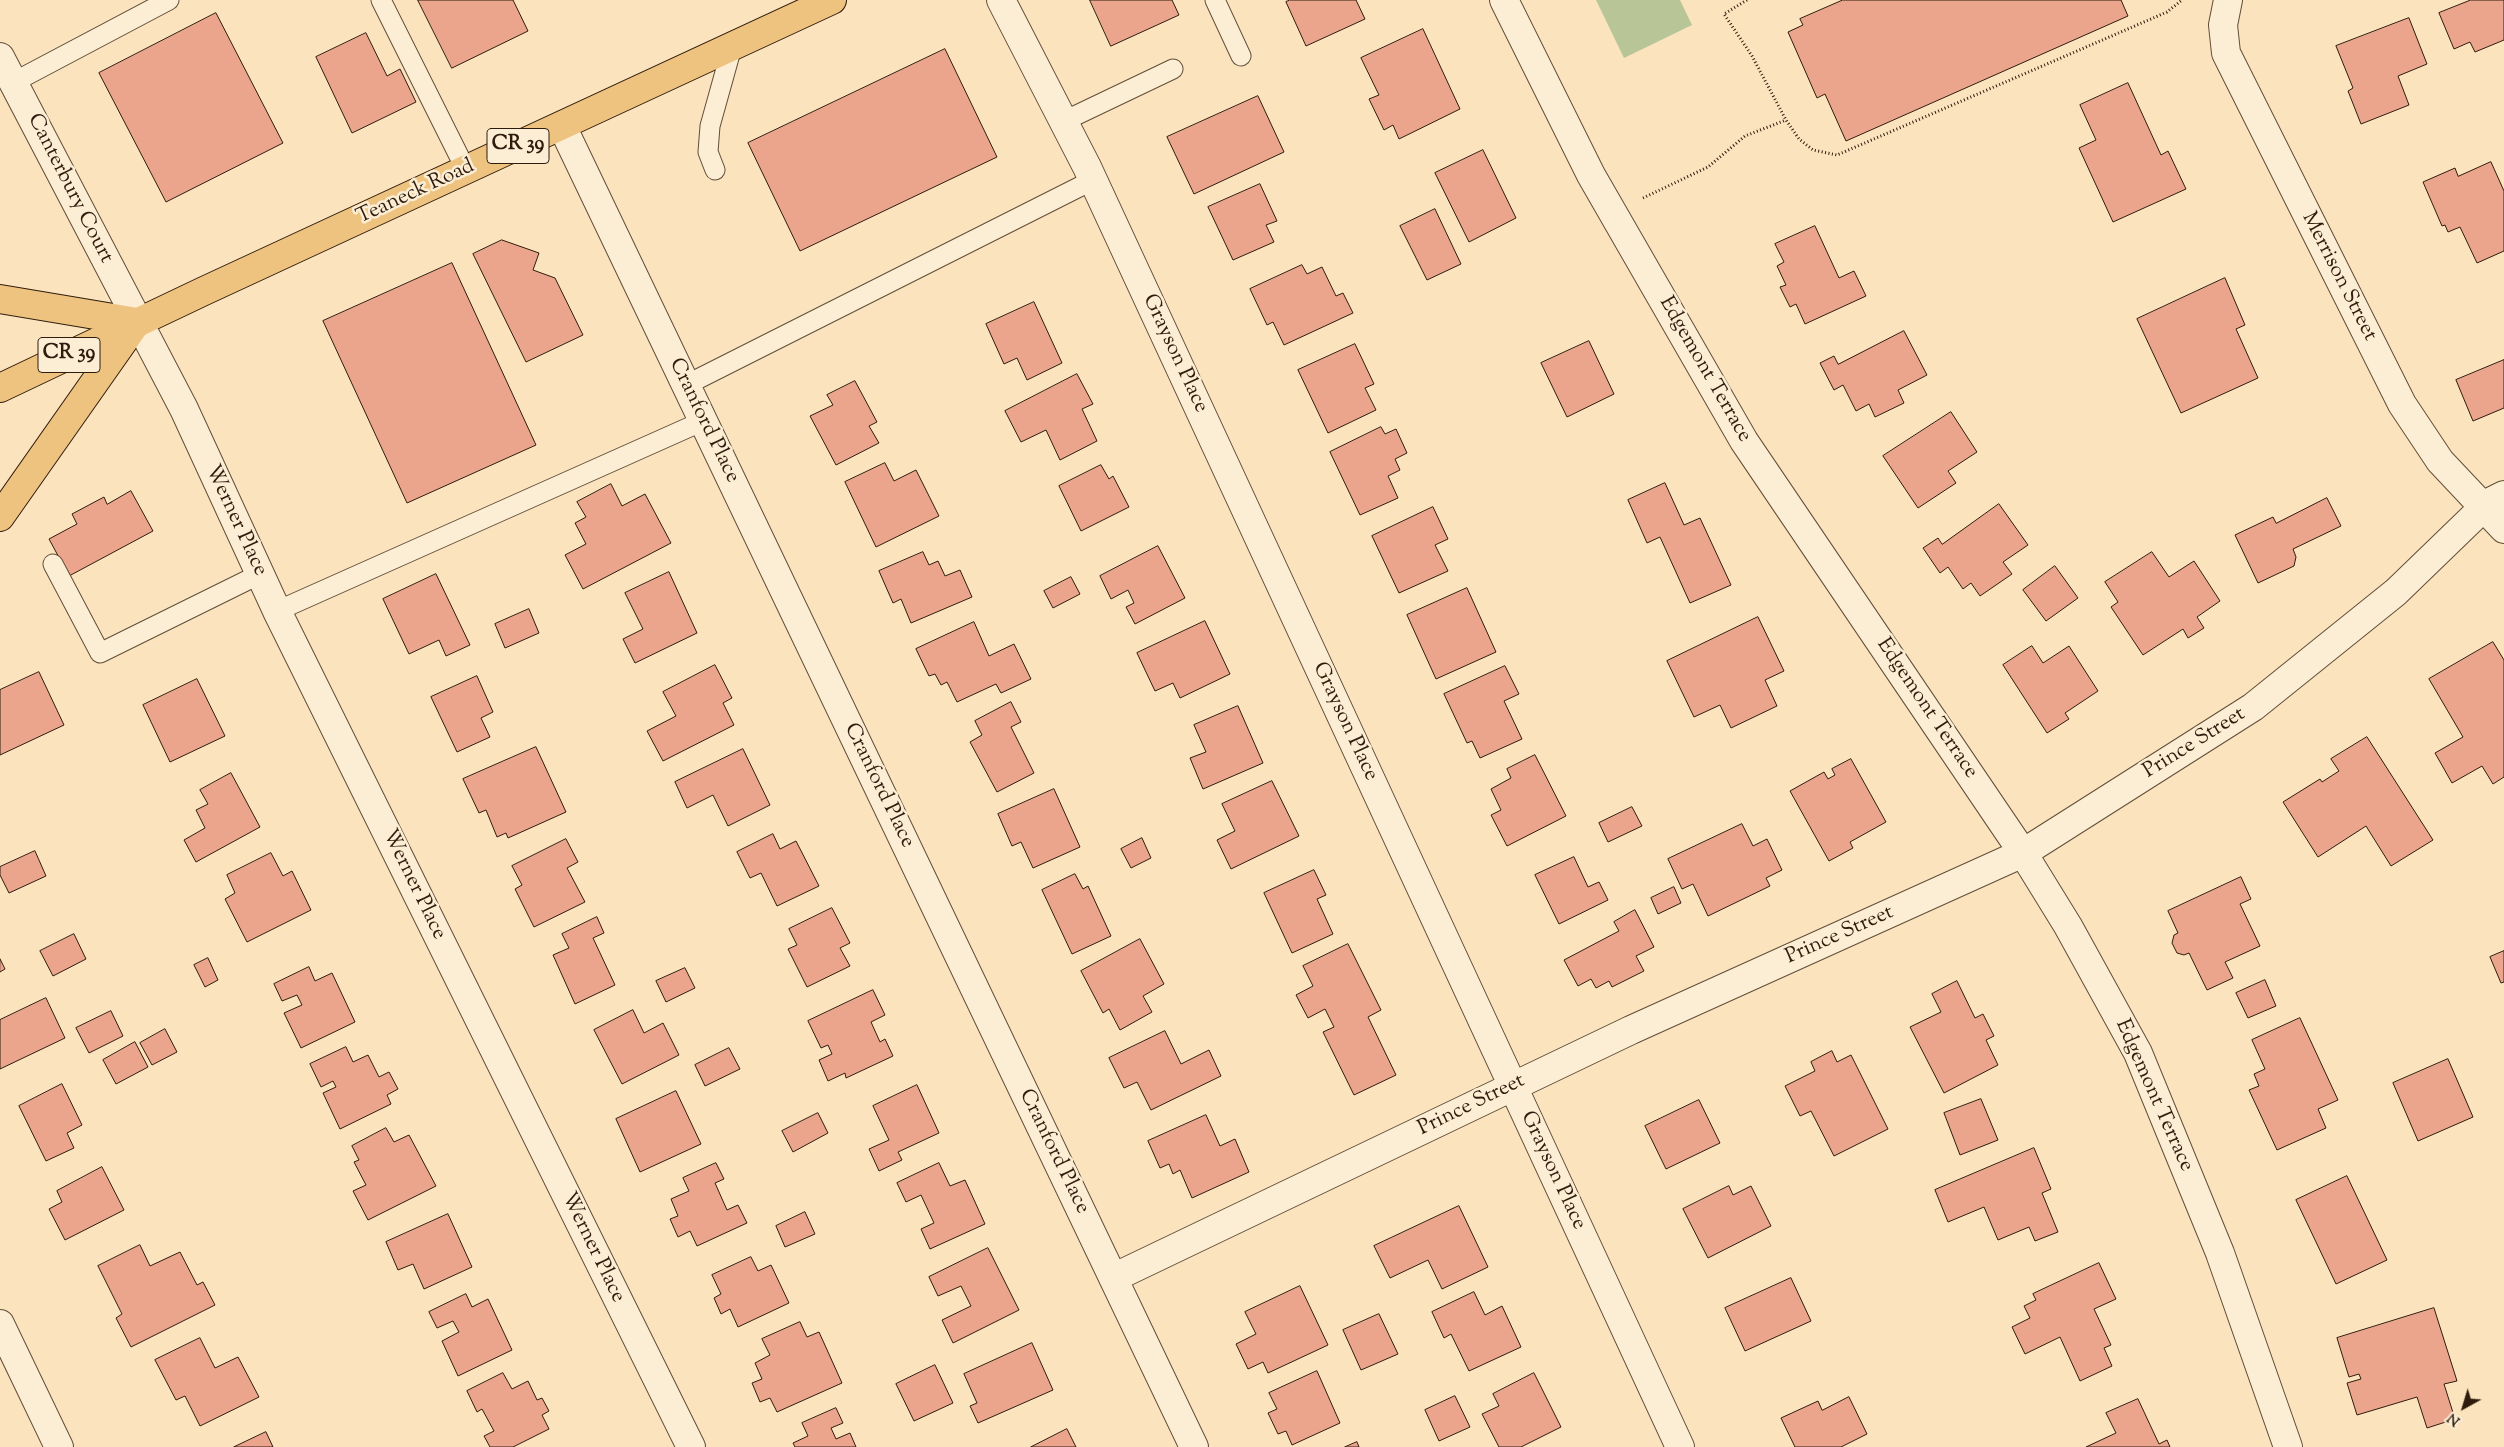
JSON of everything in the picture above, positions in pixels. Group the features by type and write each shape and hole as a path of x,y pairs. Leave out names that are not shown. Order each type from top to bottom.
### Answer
{"main road":[{"name":"Teaneck Road","path":"0,388 137,322 832,0"},
{"path":"0,299 137,322 0,517"}],"street":[{"name":"Grayson Place","path":"1001,0 1093,180 1680,1447"},
{"name":"Edgemont Terrace","path":"1504,0 1591,175 1744,441 2023,853 2068,926 2138,1053 2220,1253 2288,1447"},
{"name":"Merrison Street","path":"2228,0 2222,25 2226,53 2402,404 2440,461 2494,501 2504,528"},
{"name":"Canterbury Court","path":"0,57 137,322"},
{"name":"Cranford Place","path":"562,126 1194,1447"},
{"name":"Werner Place","path":"137,322 184,409 277,610 691,1447"},
{"name":"Prince Street","path":"1113,1278 1640,1026 2023,853 2253,706 2396,592 2494,501"},
{"path":"0,1324 59,1447"}],"lane":[{"path":"14,82 169,0"},
{"path":"381,0 466,170"},
{"path":"1215,0 1241,56"},
{"path":"715,170 708,152 710,126 732,47"},
{"path":"1062,122 1173,69"},
{"path":"686,385 1093,180"},
{"path":"277,610 703,421"},
{"path":"52,564 100,653 260,574"}],"path":[{"path":"1747,0 1724,14 1752,56 1786,120 1799,139 1813,150 1837,154 1847,152 2167,12 2182,0"},
{"path":"1613,212 1708,167 1745,136 1786,120"}],"green space":[{"path":"1596,0 1680,0 1692,25 1624,58"}],"building":[{"path":"418,0 513,0 528,31 452,68"},
{"path":"1090,0 1172,0 1179,15 1111,46"},
{"path":"1290,0 1356,0 1365,19 1306,46 1286,2"},
{"path":"1843,0 2121,0 2128,16 1846,141 1825,94 1817,98 1788,32 1803,25 1800,19"},
{"path":"2471,0 2504,0 2504,40 2475,52 2470,42 2454,49 2439,13"},
{"path":"216,13 283,143 166,202 99,73"},
{"path":"2409,18 2427,64 2398,76 2409,105 2361,124 2348,91 2353,88 2336,46"},
{"path":"1423,29 1460,109 1399,139 1393,125 1384,130 1369,99 1379,95 1361,58"},
{"path":"366,33 387,76 400,69 416,102 352,133 316,57"},
{"path":"945,49 997,157 800,251 748,143"},
{"path":"2128,83 2161,155 2168,151 2186,189 2113,222 2079,148 2096,140 2080,105"},
{"path":"1258,96 1284,152 1194,194 1167,137"},
{"path":"1483,150 1516,218 1469,242 1435,173"},
{"path":"2491,162 2504,191 2504,251 2477,263 2460,227 2448,232 2445,225 2442,226 2423,182 2455,168 2458,176"},
{"path":"1260,184 1277,221 1266,225 1274,242 1233,260 1208,207"},
{"path":"1435,209 1461,264 1427,280 1400,226"},
{"path":"1815,226 1839,278 1854,271 1866,296 1805,324 1796,304 1790,307 1780,287 1786,285 1777,266 1784,262 1775,244"},
{"path":"502,240 539,253 533,270 555,278 583,335 526,362 473,254"},
{"path":"452,263 536,445 407,503 323,321"},
{"path":"1302,265 1307,274 1322,267 1336,296 1343,293 1353,313 1284,345 1273,322 1267,325 1250,289"},
{"path":"2225,278 2245,325 2236,329 2258,378 2181,413 2137,319"},
{"path":"1034,302 1062,363 1027,380 1017,358 1004,364 986,324"},
{"path":"1904,331 1927,375 1898,390 1904,403 1875,417 1869,404 1856,411 1843,385 1834,390 1820,363 1834,356 1838,364"},
{"path":"1589,341 1614,394 1567,417 1541,363"},
{"path":"1355,344 1374,384 1365,388 1376,410 1328,433 1298,370"},
{"path":"2504,360 2504,408 2473,421 2456,380"},
{"path":"1077,374 1093,404 1082,409 1097,441 1060,460 1046,430 1021,442 1005,411"},
{"path":"855,381 877,422 869,426 879,443 836,465 810,416 833,405 827,395"},
{"path":"1951,412 1977,452 1948,471 1956,483 1918,508 1883,456"},
{"path":"1381,427 1385,434 1396,429 1407,453 1395,459 1400,470 1388,476 1398,498 1360,515 1330,452"},
{"path":"885,463 894,481 916,470 939,516 876,547 845,482"},
{"path":"1101,465 1109,479 1113,476 1129,507 1081,531 1059,486"},
{"path":"1665,483 1684,525 1700,518 1731,585 1690,603 1660,537 1647,543 1628,500"},
{"path":"611,484 622,506 645,494 671,543 583,589 565,555 586,544 575,523 586,517 577,502"},
{"path":"131,491 153,531 69,576 49,539 77,524 72,514 104,497 107,504"},
{"path":"2327,498 2341,526 2293,549 2296,557 2294,566 2258,583 2235,535 2273,517 2276,523"},
{"path":"1999,504 2028,545 2003,562 2012,574 1980,596 1971,583 1963,589 1948,567 1940,573 1923,548 1938,538 1942,544"},
{"path":"1433,507 1448,539 1435,545 1448,571 1399,593 1372,536"},
{"path":"1158,546 1185,598 1135,624 1126,607 1134,603 1128,590 1111,599 1100,576"},
{"path":"923,552 929,565 938,561 945,576 960,570 972,597 911,623 901,599 893,603 879,571"},
{"path":"2152,552 2169,577 2194,561 2220,601 2197,617 2204,628 2188,638 2183,629 2143,655 2111,607 2118,602 2105,582"},
{"path":"2055,566 2078,598 2046,621 2023,590"},
{"path":"669,572 697,633 635,663 623,639 643,629 625,593"},
{"path":"436,574 470,645 446,656 439,640 409,654 383,599"},
{"path":"1071,577 1080,594 1053,608 1044,591"},
{"path":"1467,588 1496,652 1436,679 1407,615"},
{"path":"529,609 539,633 505,648 495,624"},
{"path":"1758,617 1784,671 1765,680 1777,706 1731,728 1720,705 1694,717 1667,661"},
{"path":"1205,621 1230,674 1180,698 1173,683 1155,691 1137,653"},
{"path":"974,622 989,656 1014,644 1031,679 1001,693 996,684 957,702 947,682 941,685 935,674 929,676 916,649"},
{"path":"2493,642 2504,660 2504,777 2493,784 2482,766 2452,783 2435,753 2463,737 2429,679"},
{"path":"2032,646 2043,663 2069,646 2098,691 2065,713 2069,719 2047,733 2003,665"},
{"path":"715,665 732,698 723,703 734,725 663,761 647,731 676,716 663,692"},
{"path":"1505,666 1519,694 1504,701 1522,739 1480,758 1472,741 1467,743 1444,694"},
{"path":"39,672 64,725 0,755 0,690"},
{"path":"477,676 493,712 481,718 490,737 457,752 431,697"},
{"path":"197,679 225,736 170,762 143,705"},
{"path":"1011,702 1021,722 1011,727 1034,773 997,792 970,742 982,735 975,721"},
{"path":"1238,706 1263,763 1203,789 1190,758 1206,752 1194,725"},
{"path":"2367,737 2433,840 2391,866 2366,826 2318,857 2283,802 2320,779 2322,782 2339,771 2331,759"},
{"path":"536,747 566,812 508,838 506,833 497,837 486,810 479,813 463,779"},
{"path":"743,749 770,805 728,826 713,795 687,808 675,782"},
{"path":"1535,755 1566,816 1507,846 1491,815 1501,810 1491,789 1511,778 1507,769"},
{"path":"1851,759 1886,822 1850,842 1853,848 1829,861 1790,791 1824,772 1828,779 1835,775 1832,769"},
{"path":"231,773 260,827 196,862 184,840 205,828 196,810 208,804 200,790"},
{"path":"1272,781 1299,836 1231,869 1217,840 1235,831 1222,804"},
{"path":"1054,789 1080,847 1033,868 1021,842 1012,846 998,814"},
{"path":"1632,807 1642,826 1608,842 1599,823"},
{"path":"1742,824 1753,846 1767,839 1782,870 1766,878 1770,886 1708,916 1693,884 1682,889 1668,859"},
{"path":"773,834 780,849 796,841 819,886 777,906 761,873 750,878 737,852"},
{"path":"1142,838 1151,858 1131,868 1121,849"},
{"path":"566,839 578,862 567,868 585,902 534,927 515,889 522,885 512,866"},
{"path":"35,851 46,876 9,893 0,875 0,867"},
{"path":"271,853 283,876 292,871 311,910 247,942 225,899 235,893 227,875"},
{"path":"1574,857 1588,887 1599,882 1608,900 1559,924 1535,875"},
{"path":"1314,870 1326,895 1317,899 1333,934 1292,953 1264,893"},
{"path":"1075,874 1083,889 1088,886 1111,936 1072,954 1042,890"},
{"path":"2241,877 2251,899 2240,904 2260,946 2225,962 2233,978 2207,990 2189,953 2184,955 2177,953 2172,943 2174,935 2178,933 2168,911"},
{"path":"1674,887 1681,903 1658,914 1651,898"},
{"path":"832,908 850,943 840,948 850,966 807,987 788,949 797,945 789,929"},
{"path":"1635,910 1654,947 1636,956 1644,971 1612,987 1609,981 1596,988 1591,979 1578,986 1564,960 1619,931 1614,922"},
{"path":"597,917 604,933 593,938 615,985 575,1004 553,955 569,948 562,934"},
{"path":"74,934 86,959 53,976 40,951"},
{"path":"1140,939 1164,984 1143,996 1152,1012 1120,1030 1109,1009 1103,1013 1081,971"},
{"path":"1348,944 1381,1010 1368,1017 1396,1075 1354,1095 1323,1032 1334,1027 1325,1009 1308,1018 1296,995 1313,986 1303,966"},
{"path":"2504,951 2504,982 2501,983 2490,957"},
{"path":"208,958 218,980 205,987 194,965"},
{"path":"0,959 5,969 0,972"},
{"path":"309,967 315,981 332,973 355,1022 301,1048 284,1013 302,1005 297,995 282,1001 274,984"},
{"path":"685,968 695,988 666,1002 656,981"},
{"path":"2265,980 2276,1006 2248,1018 2236,993"},
{"path":"1957,981 1975,1018 1983,1014 1994,1036 1986,1040 1998,1065 1944,1093 1910,1027 1941,1012 1932,994"},
{"path":"873,990 885,1015 871,1022 880,1042 885,1039 893,1056 846,1078 845,1073 828,1081 819,1060 832,1054 828,1045 821,1048 808,1021"},
{"path":"46,998 65,1038 0,1069 0,1020"},
{"path":"633,1010 644,1033 663,1023 679,1055 622,1084 594,1030"},
{"path":"111,1011 123,1036 89,1053 76,1028"},
{"path":"2300,1018 2338,1100 2318,1109 2326,1128 2277,1150 2249,1090 2259,1086 2254,1074 2265,1069 2252,1040"},
{"path":"165,1029 177,1052 152,1065 140,1043"},
{"path":"1165,1031 1181,1064 1209,1050 1221,1076 1151,1110 1137,1082 1124,1088 1109,1058"},
{"path":"135,1042 148,1067 116,1084 103,1060"},
{"path":"346,1047 353,1062 368,1055 379,1077 389,1072 398,1089 387,1095 391,1104 340,1129 323,1093 336,1087 333,1081 321,1087 310,1064"},
{"path":"729,1048 740,1069 705,1086 695,1065"},
{"path":"1832,1051 1837,1062 1851,1055 1888,1129 1834,1156 1811,1111 1800,1116 1785,1086 1815,1071 1811,1062"},
{"path":"2448,1059 2473,1117 2418,1141 2393,1083"},
{"path":"62,1084 82,1125 67,1133 74,1148 46,1161 19,1106"},
{"path":"917,1085 939,1133 898,1152 902,1160 879,1171 869,1149 889,1140 873,1106"},
{"path":"676,1091 701,1144 640,1172 616,1119"},
{"path":"1981,1099 1998,1140 1960,1155 1944,1113"},
{"path":"1699,1100 1720,1143 1666,1169 1645,1126"},
{"path":"818,1113 828,1133 793,1152 782,1131"},
{"path":"1206,1115 1220,1146 1235,1139 1249,1172 1192,1198 1180,1170 1173,1174 1169,1164 1160,1168 1148,1141"},
{"path":"386,1128 394,1142 409,1135 436,1186 368,1220 353,1191 366,1185 354,1162 359,1160 352,1146"},
{"path":"2034,1148 2051,1189 2042,1193 2058,1232 2035,1241 2029,1227 1998,1240 1984,1207 1948,1222 1935,1190"},
{"path":"716,1163 724,1179 715,1183 727,1210 738,1205 747,1223 697,1246 690,1231 678,1237 670,1219 678,1216 671,1199 689,1191 683,1178"},
{"path":"939,1163 950,1186 965,1180 985,1224 930,1249 921,1229 934,1223 921,1195 906,1202 897,1183"},
{"path":"102,1167 124,1210 65,1240 49,1209 62,1202 57,1191"},
{"path":"2347,1176 2387,1260 2336,1284 2296,1200"},
{"path":"1729,1186 1733,1195 1751,1186 1771,1226 1708,1258 1683,1209"},
{"path":"1459,1206 1488,1267 1442,1289 1428,1260 1390,1278 1374,1246"},
{"path":"805,1212 815,1234 785,1247 776,1226"},
{"path":"448,1214 472,1267 424,1289 413,1264 398,1270 386,1242"},
{"path":"140,1245 150,1266 180,1252 197,1285 203,1282 215,1305 131,1347 116,1318 122,1314 98,1266"},
{"path":"988,1248 1019,1310 953,1343 942,1320 971,1306 961,1286 938,1296 929,1277"},
{"path":"751,1257 758,1271 771,1265 789,1303 738,1327 730,1309 721,1314 714,1298 721,1294 712,1275"},
{"path":"2099,1263 2116,1299 2094,1309 2111,1345 2104,1348 2112,1366 2080,1381 2060,1337 2025,1354 2012,1327 2030,1318 2024,1306 2036,1300 2033,1294"},
{"path":"1791,1278 1811,1321 1745,1351 1725,1308"},
{"path":"1300,1286 1328,1345 1268,1373 1263,1362 1248,1369 1236,1344 1256,1334 1245,1312"},
{"path":"1474,1292 1485,1315 1502,1306 1521,1347 1469,1371 1451,1334 1444,1338 1432,1312"},
{"path":"466,1294 472,1307 488,1299 512,1350 458,1376 442,1341 459,1332 453,1321 437,1328 429,1312"},
{"path":"2434,1308 2457,1381 2444,1384 2455,1419 2427,1428 2417,1397 2357,1415 2347,1383 2361,1379 2359,1374 2349,1377 2337,1338"},
{"path":"1379,1314 1398,1354 1361,1370 1343,1330"},
{"path":"800,1322 807,1337 819,1332 842,1383 777,1412 770,1398 760,1402 752,1383 762,1379 755,1363 770,1355 762,1339"},
{"path":"200,1338 215,1368 238,1357 259,1397 200,1426 185,1396 176,1400 155,1360"},
{"path":"1032,1343 1053,1390 978,1423 970,1406 977,1403 964,1374"},
{"path":"935,1365 953,1403 914,1421 896,1384"},
{"path":"1317,1371 1340,1423 1292,1445 1286,1431 1278,1434 1268,1413 1277,1409 1269,1393"},
{"path":"503,1373 512,1389 528,1381 537,1400 542,1398 549,1411 542,1415 549,1429 513,1447 490,1447 484,1436 494,1431 482,1409 477,1412 467,1391"},
{"path":"1534,1373 1561,1427 1521,1447 1499,1447 1482,1414 1499,1406 1493,1394"},
{"path":"1455,1396 1470,1427 1439,1441 1425,1410"},
{"path":"1849,1397 1867,1434 1841,1447 1795,1447 1781,1418 1818,1401 1822,1410"},
{"path":"2138,1399 2159,1444 2167,1440 2170,1447 2086,1447 2116,1433 2106,1413"},
{"path":"836,1408 843,1423 831,1428 836,1439 850,1433 856,1447 795,1447 793,1443 808,1436 802,1423"},
{"path":"1067,1429 1076,1447 1031,1447"},
{"path":"266,1432 273,1447 234,1447"},
{"path":"1357,1442 1359,1447 1345,1447"}]}
